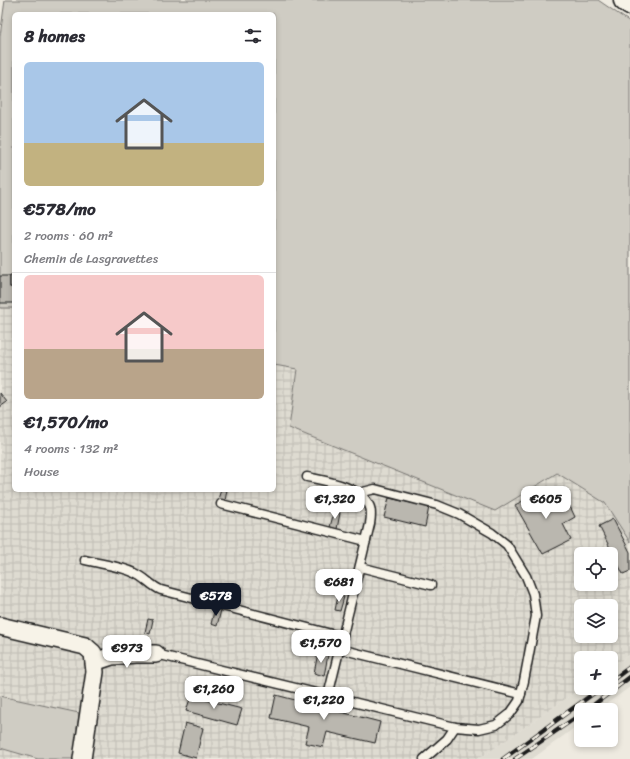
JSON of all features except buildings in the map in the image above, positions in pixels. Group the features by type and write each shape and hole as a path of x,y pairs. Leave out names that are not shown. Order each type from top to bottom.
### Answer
{"main road":[{"path":"625,0 630,4"}],"street":[{"path":"0,626 85,646 93,653 95,672 82,759"},
{"path":"94,662 112,656 156,654"}],"lane":[{"path":"307,477 336,483 359,493 370,505 371,513 370,524 360,567 328,696"},
{"path":"156,654 455,727 479,729 496,725 510,714 519,701 521,694 536,616 533,594 526,576 507,545 492,533 459,514 437,505 374,489 359,493"},
{"path":"221,504 366,541"},
{"path":"85,560 133,572 142,576 154,588 343,637"},
{"path":"360,567 432,585"},
{"path":"340,649 521,694"},
{"path":"424,759 448,739 455,727"}],"shaded area":[{"path":"5,0 598,0 630,22 630,542 605,503 557,473 495,511 289,428 297,369 276,365 276,12 12,12 12,308 0,308 0,36"},
{"path":"0,308 12,308 12,492 276,492 276,365 297,369 289,428 495,510 557,473 605,503 630,542 630,654 618,662 618,651 574,651 574,693 479,759 0,759"},
{"path":"630,654 630,687 608,703 574,703 574,728 532,759 479,759 574,693 574,695 618,695 618,662"},
{"path":"0,696 79,713 74,759 38,759 0,748"}],"railway":[{"path":"618,676 630,667"},
{"path":"596,703 630,677"},
{"path":"503,759 591,695"},
{"path":"515,759 574,719"}]}
